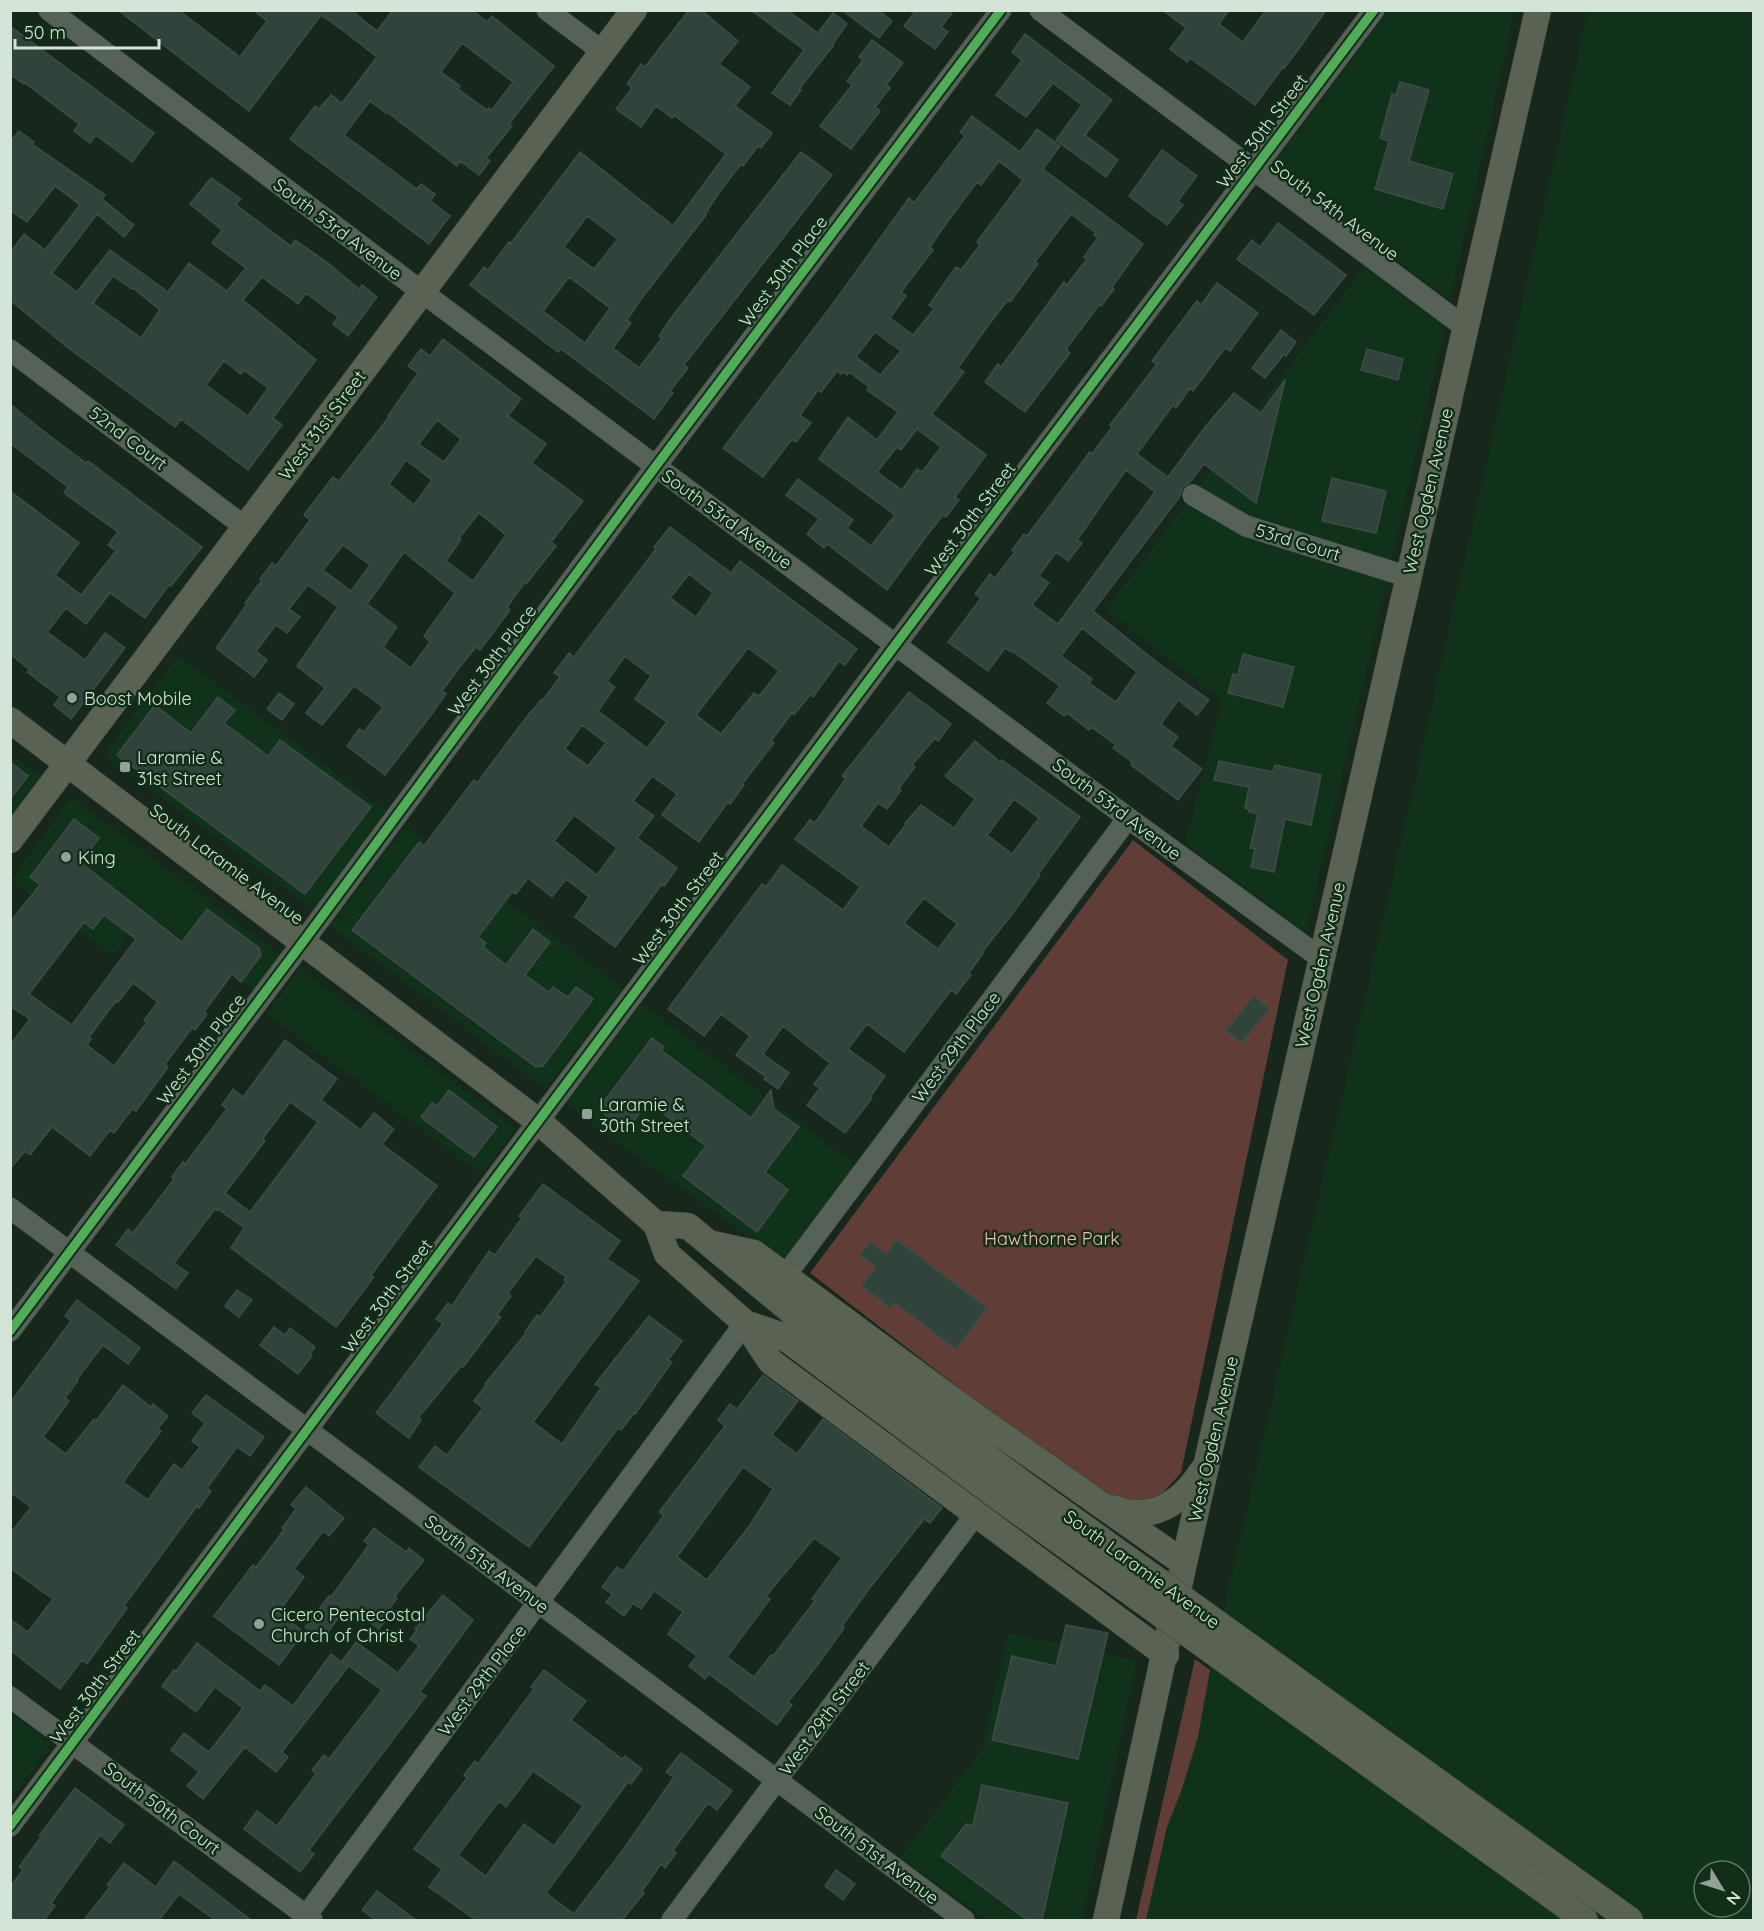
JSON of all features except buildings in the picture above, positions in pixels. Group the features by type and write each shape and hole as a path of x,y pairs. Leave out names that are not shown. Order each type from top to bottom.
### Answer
{"main road":[{"name":"West 31st Street","path":"10,840 634,10"},
{"name":"West Ogden Avenue","path":"1106,1920 1166,1655 1184,1563 1538,10"},
{"name":"South Laramie Avenue","path":"10,720 538,1122 656,1224 667,1254 745,1323 783,1336 1001,1499 1585,1920"},
{"name":"South Laramie Avenue","path":"656,1224 688,1226 713,1244 791,1311 1018,1480 1630,1920"},
{"path":"713,1244 754,1253 962,1407 1184,1563"},
{"path":"745,1323 771,1362 1166,1655"},
{"path":"1097,1502 1124,1512 1140,1514 1159,1510 1180,1499 1195,1482 1207,1463"}],"street":[{"name":"South 53rd Avenue","path":"49,10 422,292 1128,818 1322,959"},
{"path":"547,10 603,52"},
{"name":"West 30th Place","path":"10,1331 303,942 656,466 1001,10"},
{"name":"South 54th Avenue","path":"1040,10 1466,328"},
{"name":"West 30th Street","path":"10,1826 1374,10"},
{"name":"52nd Court","path":"10,350 245,527"},
{"name":"53rd Court","path":"1193,495 1246,526 1409,577"},
{"name":"West 29th Place","path":"785,1276 1128,818"},
{"name":"South 51st Avenue","path":"10,1208 964,1920"},
{"name":"West 29th Place","path":"307,1919 745,1323"},
{"name":"West 29th Street","path":"672,1920 975,1515"},
{"name":"South 50th Court","path":"10,1697 74,1742 307,1919"}],"shaded area":[{"path":"1388,11 1515,11 1450,300 1271,167"},
{"path":"1588,11 1753,11 1753,1920 1146,1920 1167,1827 1182,1789 1198,1737 1210,1670 1416,776"},
{"path":"1364,267 1445,327 1306,933 1185,843 1222,701 1106,610"},
{"path":"178,656 388,812 314,910 104,755"},
{"path":"10,754 41,777 11,818 10,818"},
{"path":"71,797 281,955 253,991 145,912 113,955 11,880"},
{"path":"406,825 624,990 545,1089 330,926"},
{"path":"300,969 516,1129 481,1174 267,1014"},
{"path":"641,1003 856,1165 785,1263 565,1104"},
{"path":"1009,1633 1137,1661 1082,1920 987,1920 900,1858 982,1749"},
{"path":"11,1714 51,1744 11,1799"}],"green space":[{"name":"Hawthorne Park","path":"1133,840 1288,960 1181,1473 1160,1496 1133,1508 1082,1483 810,1273"},
{"path":"1195,1659 1210,1670 1198,1737 1182,1789 1167,1827 1146,1920 1136,1920"}],"cycle path":[{"path":"10,1331 303,942 656,466 1001,10"},
{"path":"10,1826 1374,10"}],"place":[{"name":"Boost Mobile","path":"72,698"},
{"name":"Laramie & 31st Street","path":"125,767"},
{"name":"King","path":"66,857"},
{"name":"Laramie & 30th Street","path":"587,1114"},
{"name":"Cicero Pentecostal Church of Christ","path":"259,1624"}]}
